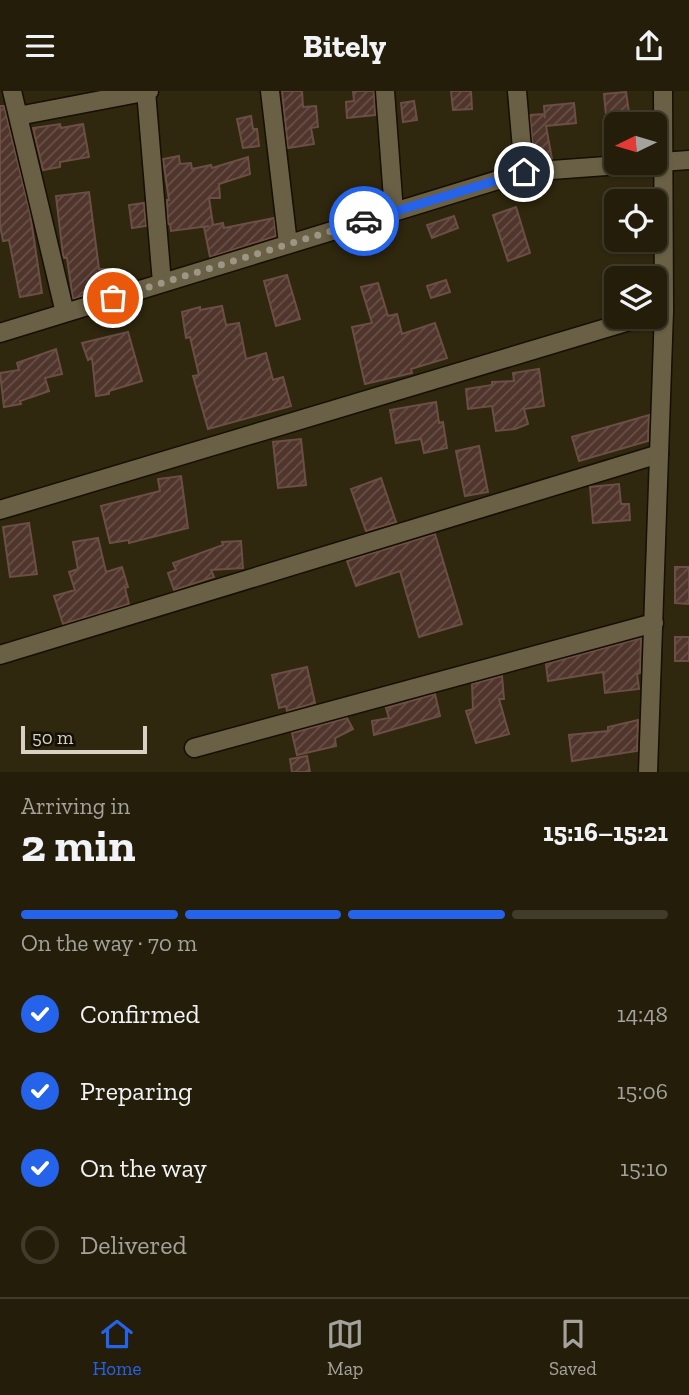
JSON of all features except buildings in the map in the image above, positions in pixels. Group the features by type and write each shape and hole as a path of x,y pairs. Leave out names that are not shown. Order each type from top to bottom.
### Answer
{"street":[{"path":"12,91 65,313"},
{"path":"18,116 147,91 162,283"},
{"path":"270,91 288,244"},
{"path":"385,91 394,212"},
{"path":"517,91 524,172"},
{"path":"663,91 663,112"},
{"path":"667,163 689,160"},
{"path":"0,333 524,172 604,167"},
{"path":"661,266 664,175"},
{"path":"0,510 604,329"},
{"path":"648,772 659,454 659,329"},
{"path":"0,655 659,454"},
{"path":"194,748 654,623"}],"way so far":[{"path":"113,298 364,221"}],"route":[{"path":"364,221 524,172"}]}
